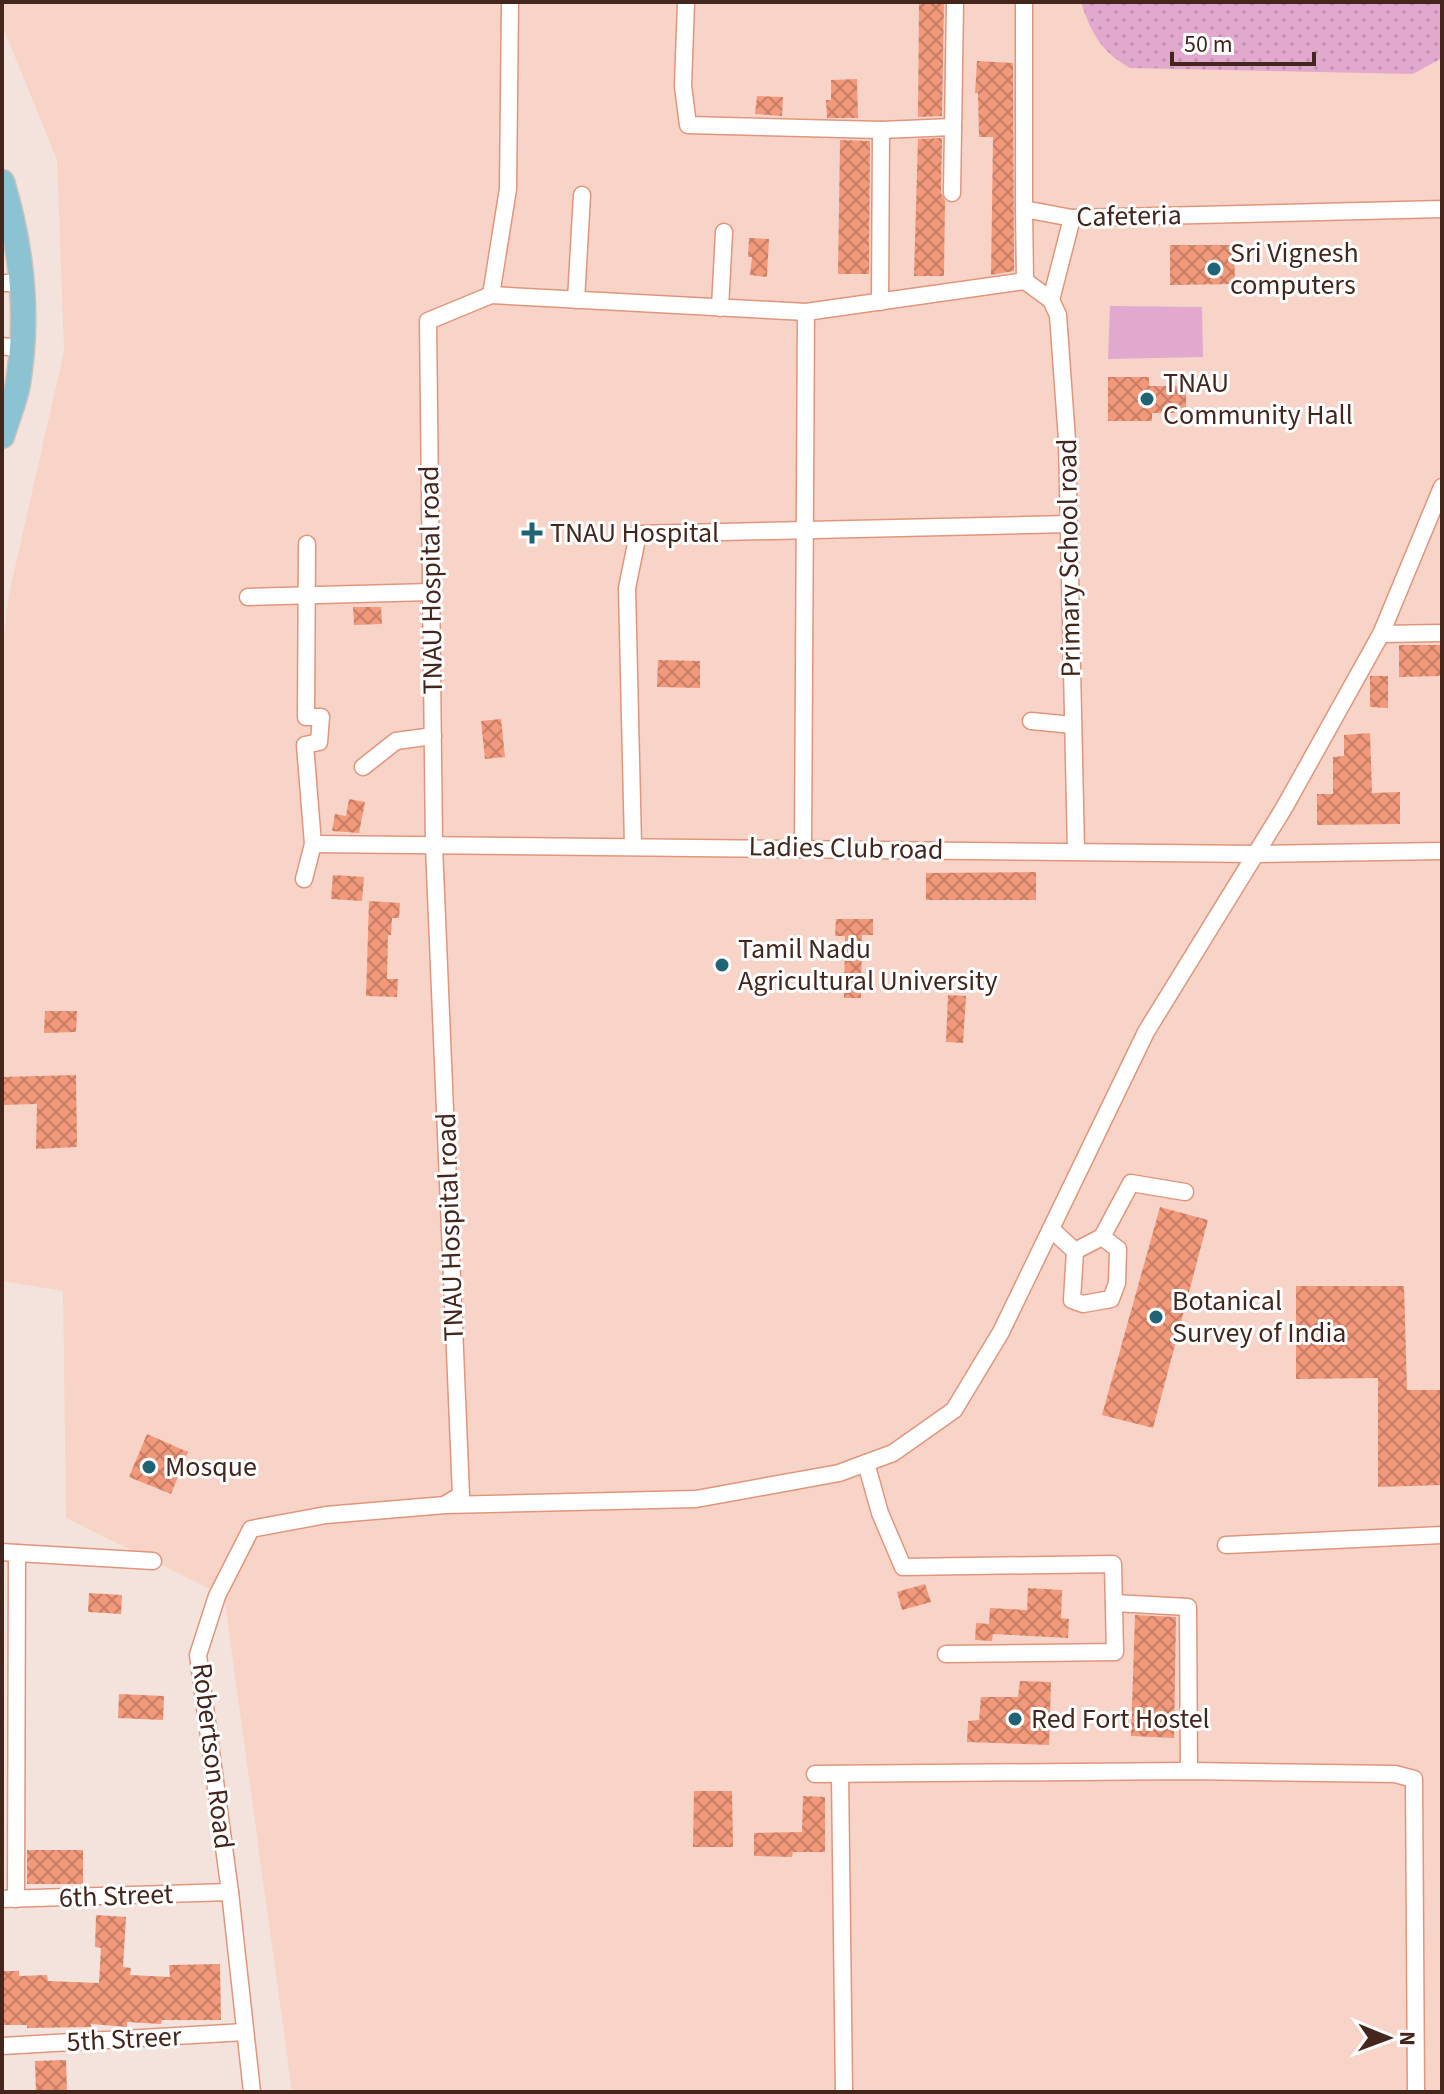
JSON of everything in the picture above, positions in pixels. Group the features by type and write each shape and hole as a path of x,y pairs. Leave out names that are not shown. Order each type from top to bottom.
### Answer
{"main road":[{"path":"2,182 13,218 12,283 25,306 12,347 18,385 2,434"}],"street":[{"path":"491,295 508,189 510,2"},
{"path":"686,2 683,86 688,125 881,130 953,127"},
{"path":"952,193 955,2"},
{"path":"1024,2 1025,281 1051,300 1072,218"},
{"path":"880,302 881,130"},
{"path":"576,300 582,195"},
{"name":"Cafeteria","path":"1024,209 1072,218 1442,209"},
{"path":"720,308 724,232"},
{"name":"TNAU Hospital road","path":"445,1505 461,1495 434,846 428,321 491,295 806,312 1025,281"},
{"name":"Primary School road","path":"1051,300 1058,315 1067,440 1076,851"},
{"path":"803,848 806,312"},
{"path":"445,1505 696,1499 839,1473 893,1453 954,1410 1001,1332 1146,1032 1257,854 1381,634 1442,487"},
{"path":"633,845 627,588 638,534 1069,524"},
{"path":"304,879 313,844 305,745 319,742 321,717 306,717 307,544"},
{"path":"248,597 431,592"},
{"path":"1381,634 1442,633"},
{"path":"1031,721 1073,725"},
{"path":"363,767 396,741 433,736"},
{"name":"Ladies Club road","path":"313,844 1257,854 1442,851"},
{"path":"1075,1251 1102,1237 1131,1183 1185,1192"},
{"path":"1051,1229 1075,1251"},
{"path":"1075,1251 1072,1300 1083,1304 1111,1299 1117,1283 1118,1249 1102,1237"},
{"path":"866,1463 885,1525 903,1567 1113,1564 1115,1652 946,1654"},
{"name":"Robertson Road","path":"252,2092 230,1892 198,1655 217,1596 251,1529 326,1515 445,1505"},
{"path":"1226,1545 1442,1535"},
{"path":"9,1899 9,1552 153,1561"},
{"path":"1114,1603 1188,1607 1189,1771"},
{"path":"815,1774 1189,1771 1395,1774 1414,1779 1416,2092"},
{"path":"840,1774 844,2092"},
{"name":"6th Street","path":"9,1899 230,1892"},
{"name":"5th Streer","path":"2,2046 245,2032"}],"shaded area":[{"name":"Tamil Nadu Agricultural University","path":"2,2 1442,2 1442,2092 292,2092 224,1596 66,1518 63,1291 2,1281 2,649 9,594 64,351 57,160 2,25"},
{"path":"1081,2 1442,2 1442,58 1413,74 1130,68 1098,41"},
{"path":"1110,306 1202,307 1203,357 1108,359"}],"building":[{"path":"919,2 944,2 942,116 918,117"},
{"path":"977,61 1013,63 1014,271 991,275 993,137 979,137 978,93 975,93"},
{"path":"857,79 858,118 827,118 826,100 831,100 831,80"},
{"path":"757,96 783,97 782,116 755,114"},
{"path":"942,138 944,276 914,276 918,139"},
{"path":"840,140 870,141 869,274 838,274"},
{"path":"749,238 769,239 767,277 750,275 752,257 748,257"},
{"path":"1170,245 1234,245 1235,284 1170,285"},
{"name":"TNAU Community Hall","path":"1108,377 1149,377 1149,386 1186,386 1186,413 1152,413 1152,421 1108,421"},
{"path":"353,607 381,607 382,624 354,625"},
{"path":"1399,645 1442,645 1442,676 1399,677"},
{"path":"658,660 700,661 700,688 657,687"},
{"path":"1370,676 1388,676 1388,708 1370,707"},
{"path":"501,719 505,757 485,759 481,721"},
{"path":"1370,733 1372,793 1400,792 1400,824 1317,825 1317,794 1333,794 1333,757 1344,756 1344,735"},
{"path":"349,799 365,802 359,833 332,831 335,814 346,816"},
{"path":"1036,872 1036,900 926,900 926,873"},
{"path":"333,875 364,877 362,901 331,899"},
{"path":"369,901 400,903 399,918 392,918 391,935 388,935 387,979 398,979 397,997 366,996"},
{"path":"836,919 873,919 873,935 862,935 861,998 844,998 845,936 835,936"},
{"path":"948,995 966,996 963,1043 946,1042"},
{"path":"45,1011 77,1011 76,1032 44,1033"},
{"path":"76,1075 77,1147 36,1149 37,1104 2,1105 2,1077"},
{"name":"Botanical Survey of India","path":"1160,1207 1208,1220 1153,1428 1102,1415"},
{"path":"1296,1286 1404,1286 1407,1390 1442,1390 1442,1485 1378,1487 1378,1378 1296,1379"},
{"name":"Mosque","path":"147,1434 188,1452 171,1494 129,1477"},
{"path":"925,1584 931,1602 902,1610 897,1592"},
{"path":"1028,1588 1062,1590 1061,1618 1069,1619 1068,1638 993,1634 992,1641 975,1640 976,1623 989,1624 990,1608 1027,1610"},
{"path":"89,1593 122,1595 121,1614 88,1612"},
{"path":"1135,1615 1176,1617 1174,1738 1131,1736"},
{"path":"1020,1681 1051,1682 1049,1745 967,1742 968,1721 979,1720 981,1697 1018,1697"},
{"path":"119,1694 164,1696 163,1720 118,1718"},
{"path":"694,1791 732,1791 733,1847 693,1847"},
{"path":"803,1796 825,1797 825,1852 793,1852 792,1857 754,1856 754,1833 802,1832"},
{"path":"27,1850 83,1850 83,1884 27,1884"},
{"path":"96,1915 126,1917 123,1967 131,1968 130,1975 170,1977 169,1965 220,1964 221,2020 162,2020 161,2024 127,2022 127,2027 91,2024 91,2027 27,2028 27,2025 2,2025 2,1971 19,1971 19,1976 47,1975 48,1981 99,1983 101,1948 95,1947"},
{"path":"66,2060 67,2092 36,2092 35,2061"}],"place":[{"name":"Sri Vignesh computers","path":"1214,269"},
{"name":"TNAU Community Hall","path":"1147,399"},
{"name":"TNAU Hospital","path":"532,533"},
{"name":"Tamil Nadu Agricultural University","path":"722,965"},
{"name":"Botanical Survey of India","path":"1156,1317"},
{"name":"Mosque","path":"149,1467"},
{"name":"Red Fort Hostel","path":"1015,1719"}]}
